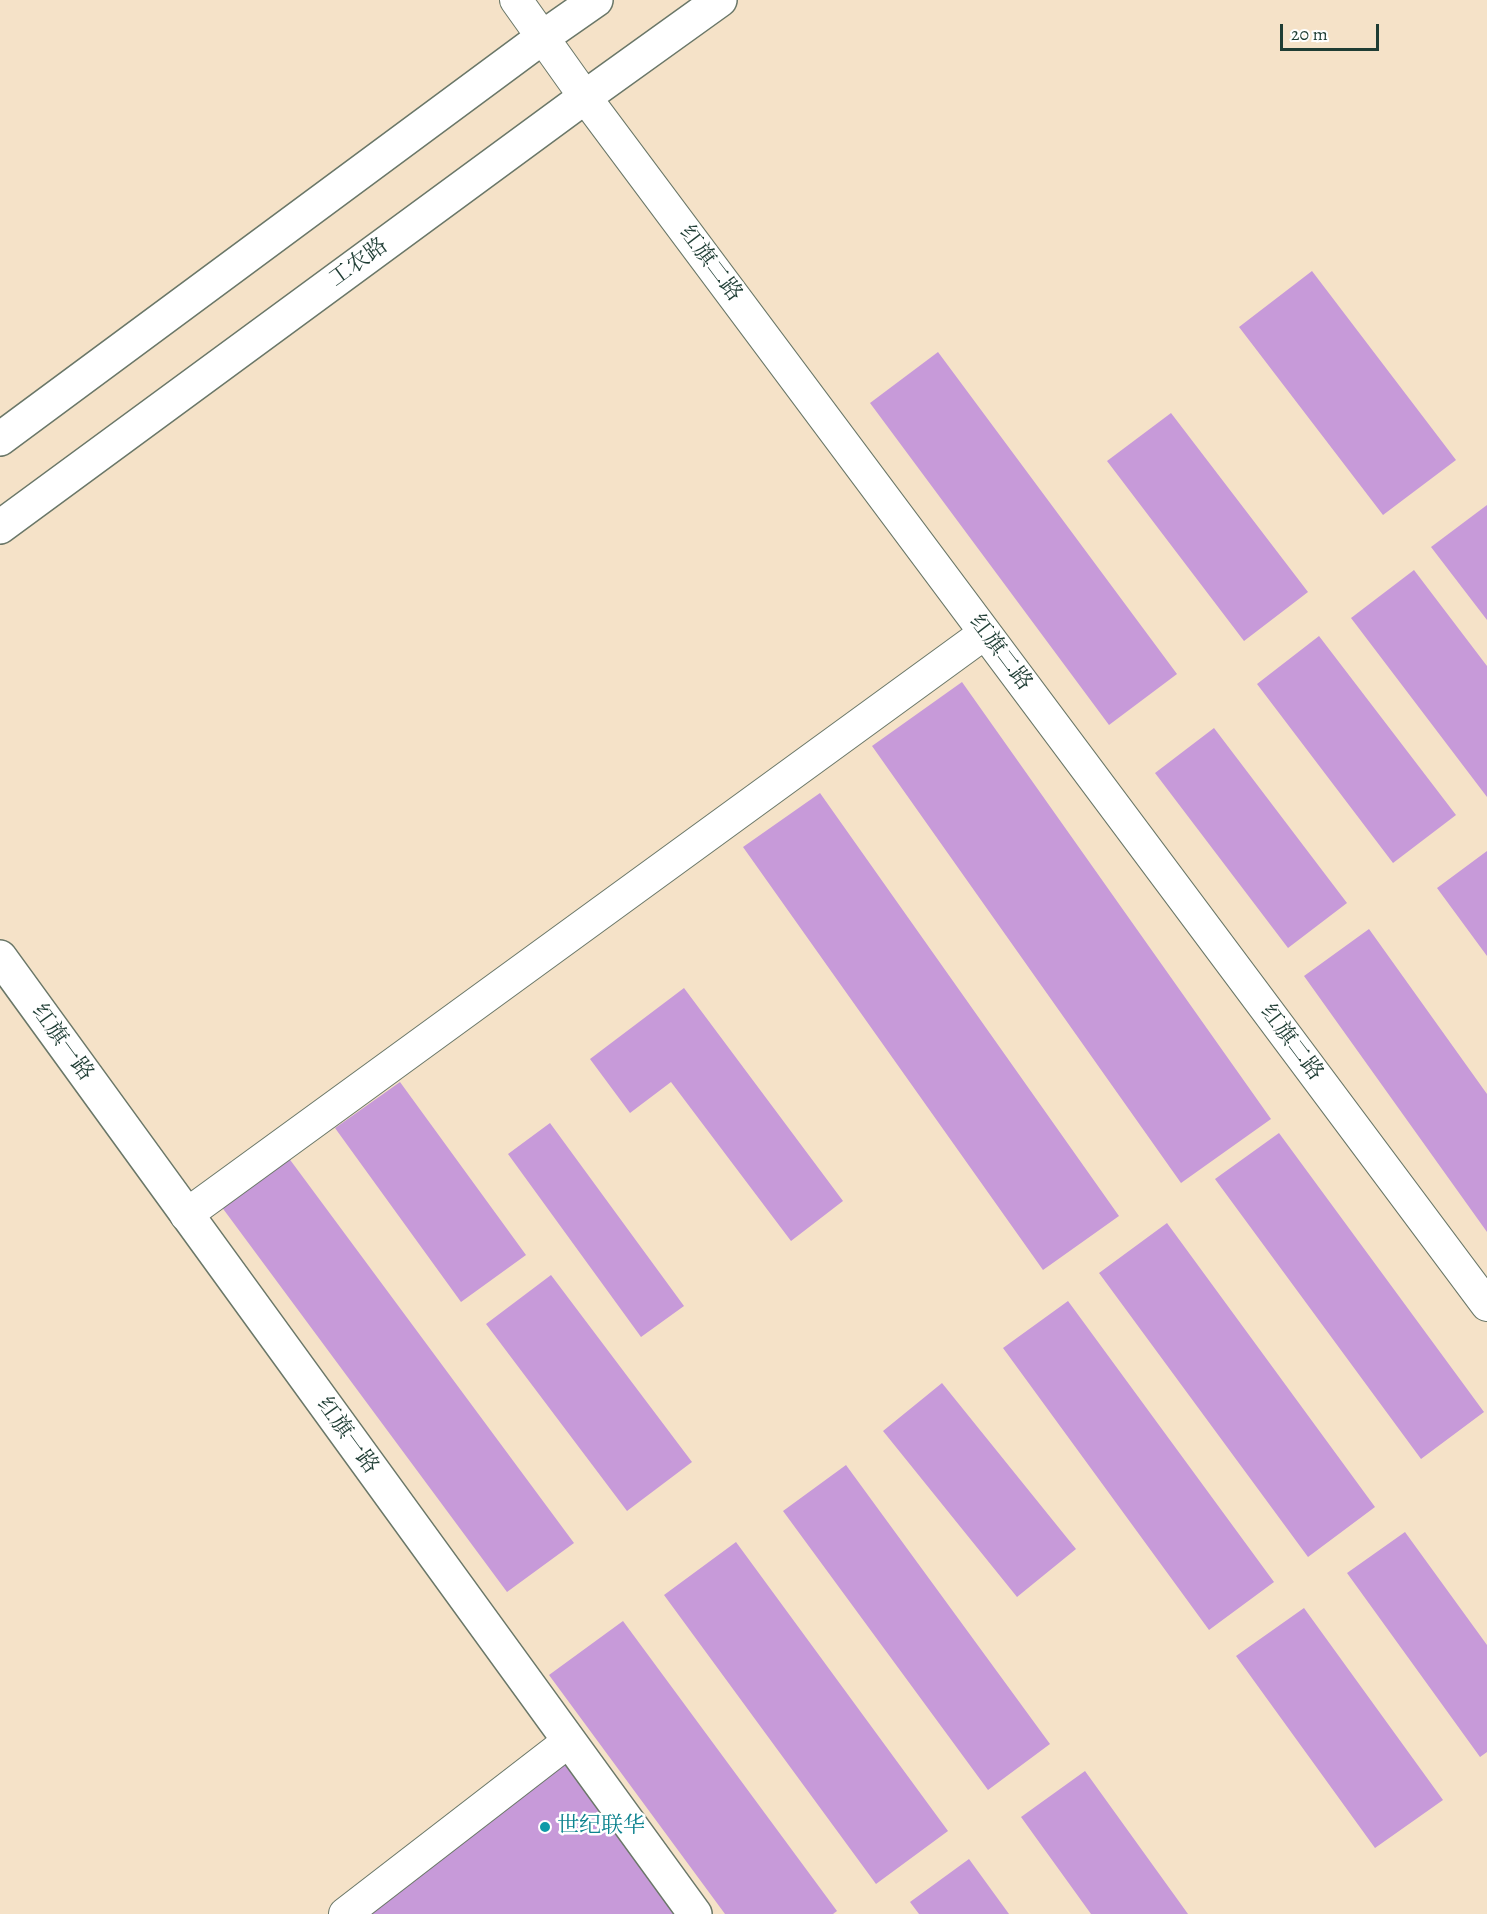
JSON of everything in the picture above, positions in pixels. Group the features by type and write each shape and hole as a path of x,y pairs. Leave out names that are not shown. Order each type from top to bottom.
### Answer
{"main road":[{"path":"0,439 596,0"},
{"name":"工农路","path":"0,527 720,0"},
{"name":"红旗一路","path":"0,957 695,1914"}],"street":[{"name":"红旗二路","path":"516,0 585,97 1487,1305"},
{"path":"186,1215 984,633"},
{"path":"345,1914 569,1741"}],"building":[{"path":"1312,271 1456,460 1383,515 1239,327"},
{"path":"938,352 1177,674 1109,725 870,403"},
{"path":"1171,413 1308,592 1244,641 1107,461"},
{"path":"1487,505 1487,620 1431,547"},
{"path":"1414,570 1487,666 1487,797 1351,618"},
{"path":"1319,636 1456,815 1393,863 1257,684"},
{"path":"962,682 1271,1119 1181,1183 872,746"},
{"path":"1214,728 1347,903 1288,948 1155,773"},
{"path":"820,793 1119,1216 1043,1270 743,847"},
{"path":"1487,851 1487,956 1437,888"},
{"path":"1369,929 1487,1094 1487,1232 1304,976"},
{"path":"684,988 843,1201 791,1241 671,1082 630,1113 590,1059"},
{"path":"400,1082 526,1255 461,1302 335,1128"},
{"path":"550,1123 684,1306 641,1337 508,1154"},
{"path":"1279,1133 1484,1412 1421,1459 1215,1179"},
{"path":"288,1157 574,1543 507,1592 221,1206"},
{"path":"1167,1223 1375,1507 1308,1557 1099,1273"},
{"path":"551,1275 692,1462 627,1511 486,1324"},
{"path":"1068,1301 1274,1582 1209,1630 1003,1348"},
{"path":"942,1383 1076,1549 1017,1597 883,1431"},
{"path":"846,1465 1050,1744 988,1790 783,1511"},
{"path":"1405,1532 1487,1645 1487,1752 1480,1757 1347,1573"},
{"path":"736,1542 948,1831 876,1884 664,1595"},
{"path":"1304,1608 1443,1800 1375,1848 1236,1656"},
{"path":"623,1621 837,1911 833,1914 725,1914 549,1675"},
{"name":"世纪联华","path":"569,1741 695,1914 345,1914"},
{"path":"1085,1771 1188,1914 1091,1914 1021,1817"},
{"path":"969,1859 1009,1914 919,1914 910,1902"}],"place":[{"name":"世纪联华","path":"545,1827"}]}
